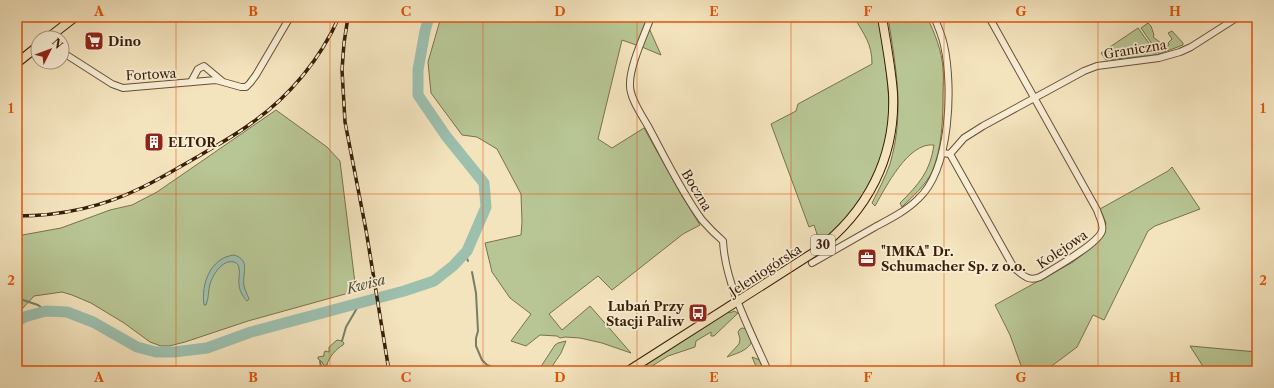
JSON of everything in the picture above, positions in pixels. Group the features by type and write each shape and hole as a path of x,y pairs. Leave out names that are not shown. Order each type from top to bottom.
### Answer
{"main road":[{"path":"58,30 74,17"},
{"name":"Jeleniogórska","path":"628,371 827,242 854,215 872,188 883,164 892,123 893,92 882,17"},
{"path":"17,63 30,52"}],"street":[{"name":"Fortowa","path":"70,57 112,84 124,88 216,80 241,88 246,87 256,75 290,17"},
{"name":"Boczna","path":"652,17 633,68 630,87 631,92 660,149 695,209 708,227 724,241 726,266 738,301 768,371"},
{"name":"Jeleniogórska","path":"812,263 904,211 918,199 931,183 938,169 944,146 949,88 944,45 934,17"},
{"name":"Kolejowa","path":"950,154 1014,268 1029,279 1035,279 1081,251 1099,237 1102,231 1102,224 1097,210 989,17"},
{"name":"Graniczna","path":"1034,98 1084,71 1097,66 1159,58 1180,52 1191,47 1238,17"},
{"name":"Fortowa","path":"191,82 198,69 204,66 223,82"},
{"path":"942,153 950,154 964,138 1034,98"}],"shaded area":[{"path":"441,17 650,17 639,46 622,40 598,139 612,148 644,128 700,225 683,234 612,290 598,276 549,314 562,330 590,306 631,353 602,343 580,338 560,338 557,336 540,335 526,346 511,341 531,314 510,298 492,272 485,243 521,235 521,194 497,149 477,137 462,135 431,93 428,62"},
{"path":"854,17 878,17 888,88 888,126 881,156 870,185 854,211 821,243 814,225 809,227 771,124 796,111 798,104 872,64 871,50"},
{"path":"888,17 927,17 940,49 943,72 942,124 940,144 935,163 926,182 902,207 900,203 923,177 930,163 934,145 924,146 907,158 899,167 875,206 872,203 890,164 895,145 897,126 898,90"},
{"path":"1148,23 1151,26 1154,35 1153,37 1161,43 1159,44 1164,49 1169,45 1168,43 1172,39 1168,33 1172,31 1183,43 1183,45 1159,54 1141,28"},
{"path":"649,28 661,55 642,47"},
{"path":"1138,28 1156,55 1106,60 1101,53"},
{"path":"276,110 327,147 340,161 356,291 248,321 169,346 161,346 150,342 124,323 91,303 62,292 34,296 23,308 17,311 17,236 61,228 110,210 132,205 157,192"},
{"path":"1172,167 1200,209 1155,226 1148,231 1104,320 1093,315 1077,347 1045,371 1023,371 1010,335 995,305 1073,262 1094,245 1105,227 1106,223 1100,209 1168,171"},
{"path":"234,255 239,257 244,264 244,286 249,299 247,301 240,291 238,265 235,262 230,262 222,265 213,276 207,302 206,305 204,305 204,289 209,273 219,261"},
{"path":"734,311 738,313 714,336 711,336 711,332 696,341 695,347 668,356 644,371 636,371 728,312 730,313"},
{"path":"742,328 747,329 751,336 750,345 739,353 727,357 739,344 740,339 738,332"},
{"path":"337,340 344,343 329,359 327,365 324,366 318,357 324,356 325,351 329,352 329,347"},
{"path":"566,341 561,353 549,371 542,371 542,365 555,345"},
{"path":"1190,346 1257,352 1257,371 1206,371"},
{"path":"752,357 760,360 766,371 758,371"}],"waterway":[{"name":"Kwisa","path":"17,322 24,317 46,311 67,312 93,322 137,347 156,352 174,352 207,348 251,332 404,291 434,281 453,266 467,251 486,207 484,183 446,136 418,95 418,70 429,17"},
{"name":"Kwisa","path":"465,253 468,261"},
{"path":"472,272 476,293 478,331 476,346 482,360 487,365 500,371"},
{"path":"17,298 38,305 46,311"},
{"path":"342,341 346,327 360,303"},
{"path":"317,371 321,367 320,361"},
{"path":"289,371 301,367 313,371"}],"railway":[{"path":"17,216 33,216 66,212 113,200 157,180 233,136 267,112 292,88 314,61 332,32 339,17"},
{"path":"348,17 342,70 345,122 366,230 389,371"}],"place":[{"name":"Dino","path":"94,41"},
{"name":"ELTOR","path":"154,142"},
{"name":"\"IMKA\" Dr. Schumacher Sp. z o.o.","path":"867,258"},
{"name":"Lubań Przy Stacji Paliw","path":"698,313"}]}
